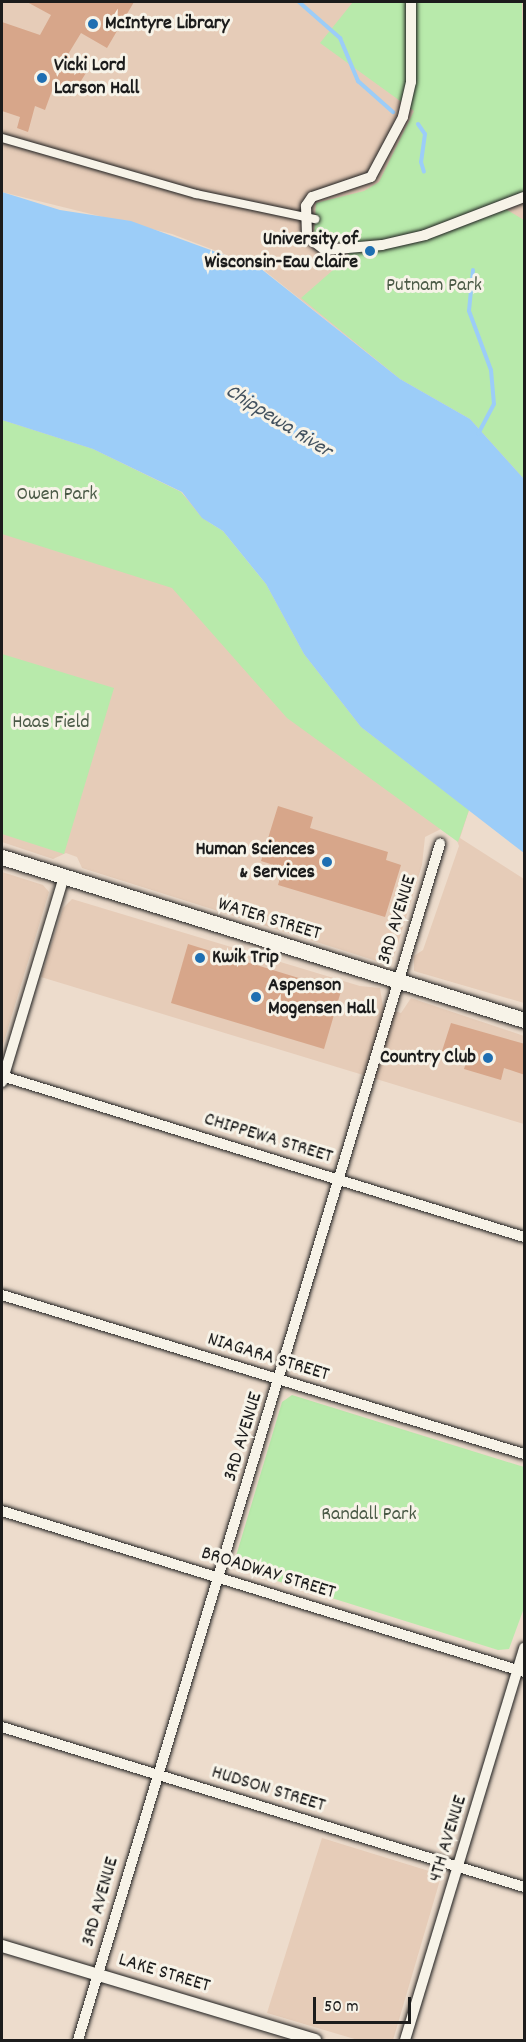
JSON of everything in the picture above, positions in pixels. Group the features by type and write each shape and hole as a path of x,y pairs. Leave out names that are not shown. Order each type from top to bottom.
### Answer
{"main road":[{"name":"WATER STREET","path":"2,857 525,1020"}],"street":[{"path":"411,2 411,82 403,117 383,159 363,182 312,197 310,240 325,250 340,250 425,236 525,196"},
{"path":"2,138 196,194 310,218"},
{"name":"3RD AVENUE","path":"78,2040 280,1380 440,844"},
{"path":"2,1078 64,877"},
{"name":"CHIPPEWA STREET","path":"2,1078 525,1237"},
{"name":"NIAGARA STREET","path":"2,1295 525,1454"},
{"name":"BROADWAY STREET","path":"2,1511 521,1671"},
{"name":"4TH AVENUE","path":"405,2040 521,1671 525,1648"},
{"name":"HUDSON STREET","path":"2,1727 525,1887"},
{"name":"LAKE STREET","path":"2,1946 315,2040"}],"shaded area":[{"name":"University of Wisconsin-Eau Claire","path":"2,2 524,2 524,479 470,419 400,379 261,268 172,234 2,192"},
{"path":"2,420 93,449 181,492 266,584 304,654 361,727 469,810 460,838 524,879 524,1003 414,971 414,956 423,950 459,846 456,838 443,828 425,837 422,865 394,956 386,964 82,868 77,857 66,853 53,859 2,842"},
{"path":"2,872 43,885 49,892 2,1048"},
{"path":"72,899 360,986 380,988 383,1007 401,1013 411,998 524,1036 524,1124 41,977 63,908"},
{"path":"322,1838 429,1871 440,1880 393,2040 358,2040 267,2013"}],"green space":[{"name":"Putnam Park","path":"353,2 522,2 524,197 502,207 524,220 524,479 470,419 400,379 301,298 348,257 350,241 329,243 314,234 316,203 364,191 379,182 414,111 320,43"},
{"name":"Owen Park","path":"2,420 93,449 181,492 202,518 223,531 266,584 304,654 361,727 469,810 458,842 287,718 172,588 2,534"},
{"name":"Haas Field","path":"2,654 114,688 64,854 2,834"},
{"name":"Randall Park","path":"292,1395 524,1467 524,1608 509,1649 498,1650 236,1568 236,1556 282,1402"}],"water":[{"name":"Chippewa River","path":"2,192 60,210 131,221 260,268 400,379 470,419 524,479 524,853 361,727 304,654 266,584 223,531 202,518 182,492 93,449 2,420"}],"building":[{"name":"Vicki Lord Larson Hall","path":"27,2 134,2 107,48 81,33 67,56 89,68 71,97 53,88 45,110 35,106 28,132 17,128 20,117 2,111 2,22 40,35 51,15"},
{"name":"Human Sciences & Services","path":"278,806 313,817 310,828 388,852 386,860 401,865 385,917 278,885 283,868 261,861"},
{"name":"Aspenson Mogensen Hall","path":"188,944 341,991 324,1049 171,1003"},
{"path":"451,1023 525,1044 525,1075 504,1068 501,1080 464,1069 467,1059 442,1051"}],"waterway":[{"path":"299,2 340,38 358,81 393,112"},
{"path":"418,124 425,134 421,162 424,172"},
{"path":"473,270 469,311 491,370 494,404 478,434"}],"place":[{"name":"McIntyre Library","path":"93,24"},
{"name":"Vicki Lord Larson Hall","path":"42,78"},
{"name":"University of Wisconsin-Eau Claire","path":"370,251"},
{"name":"Human Sciences & Services","path":"327,862"},
{"name":"Kwik Trip","path":"200,958"},
{"name":"Aspenson Mogensen Hall","path":"256,997"},
{"name":"Country Club","path":"488,1058"}]}
